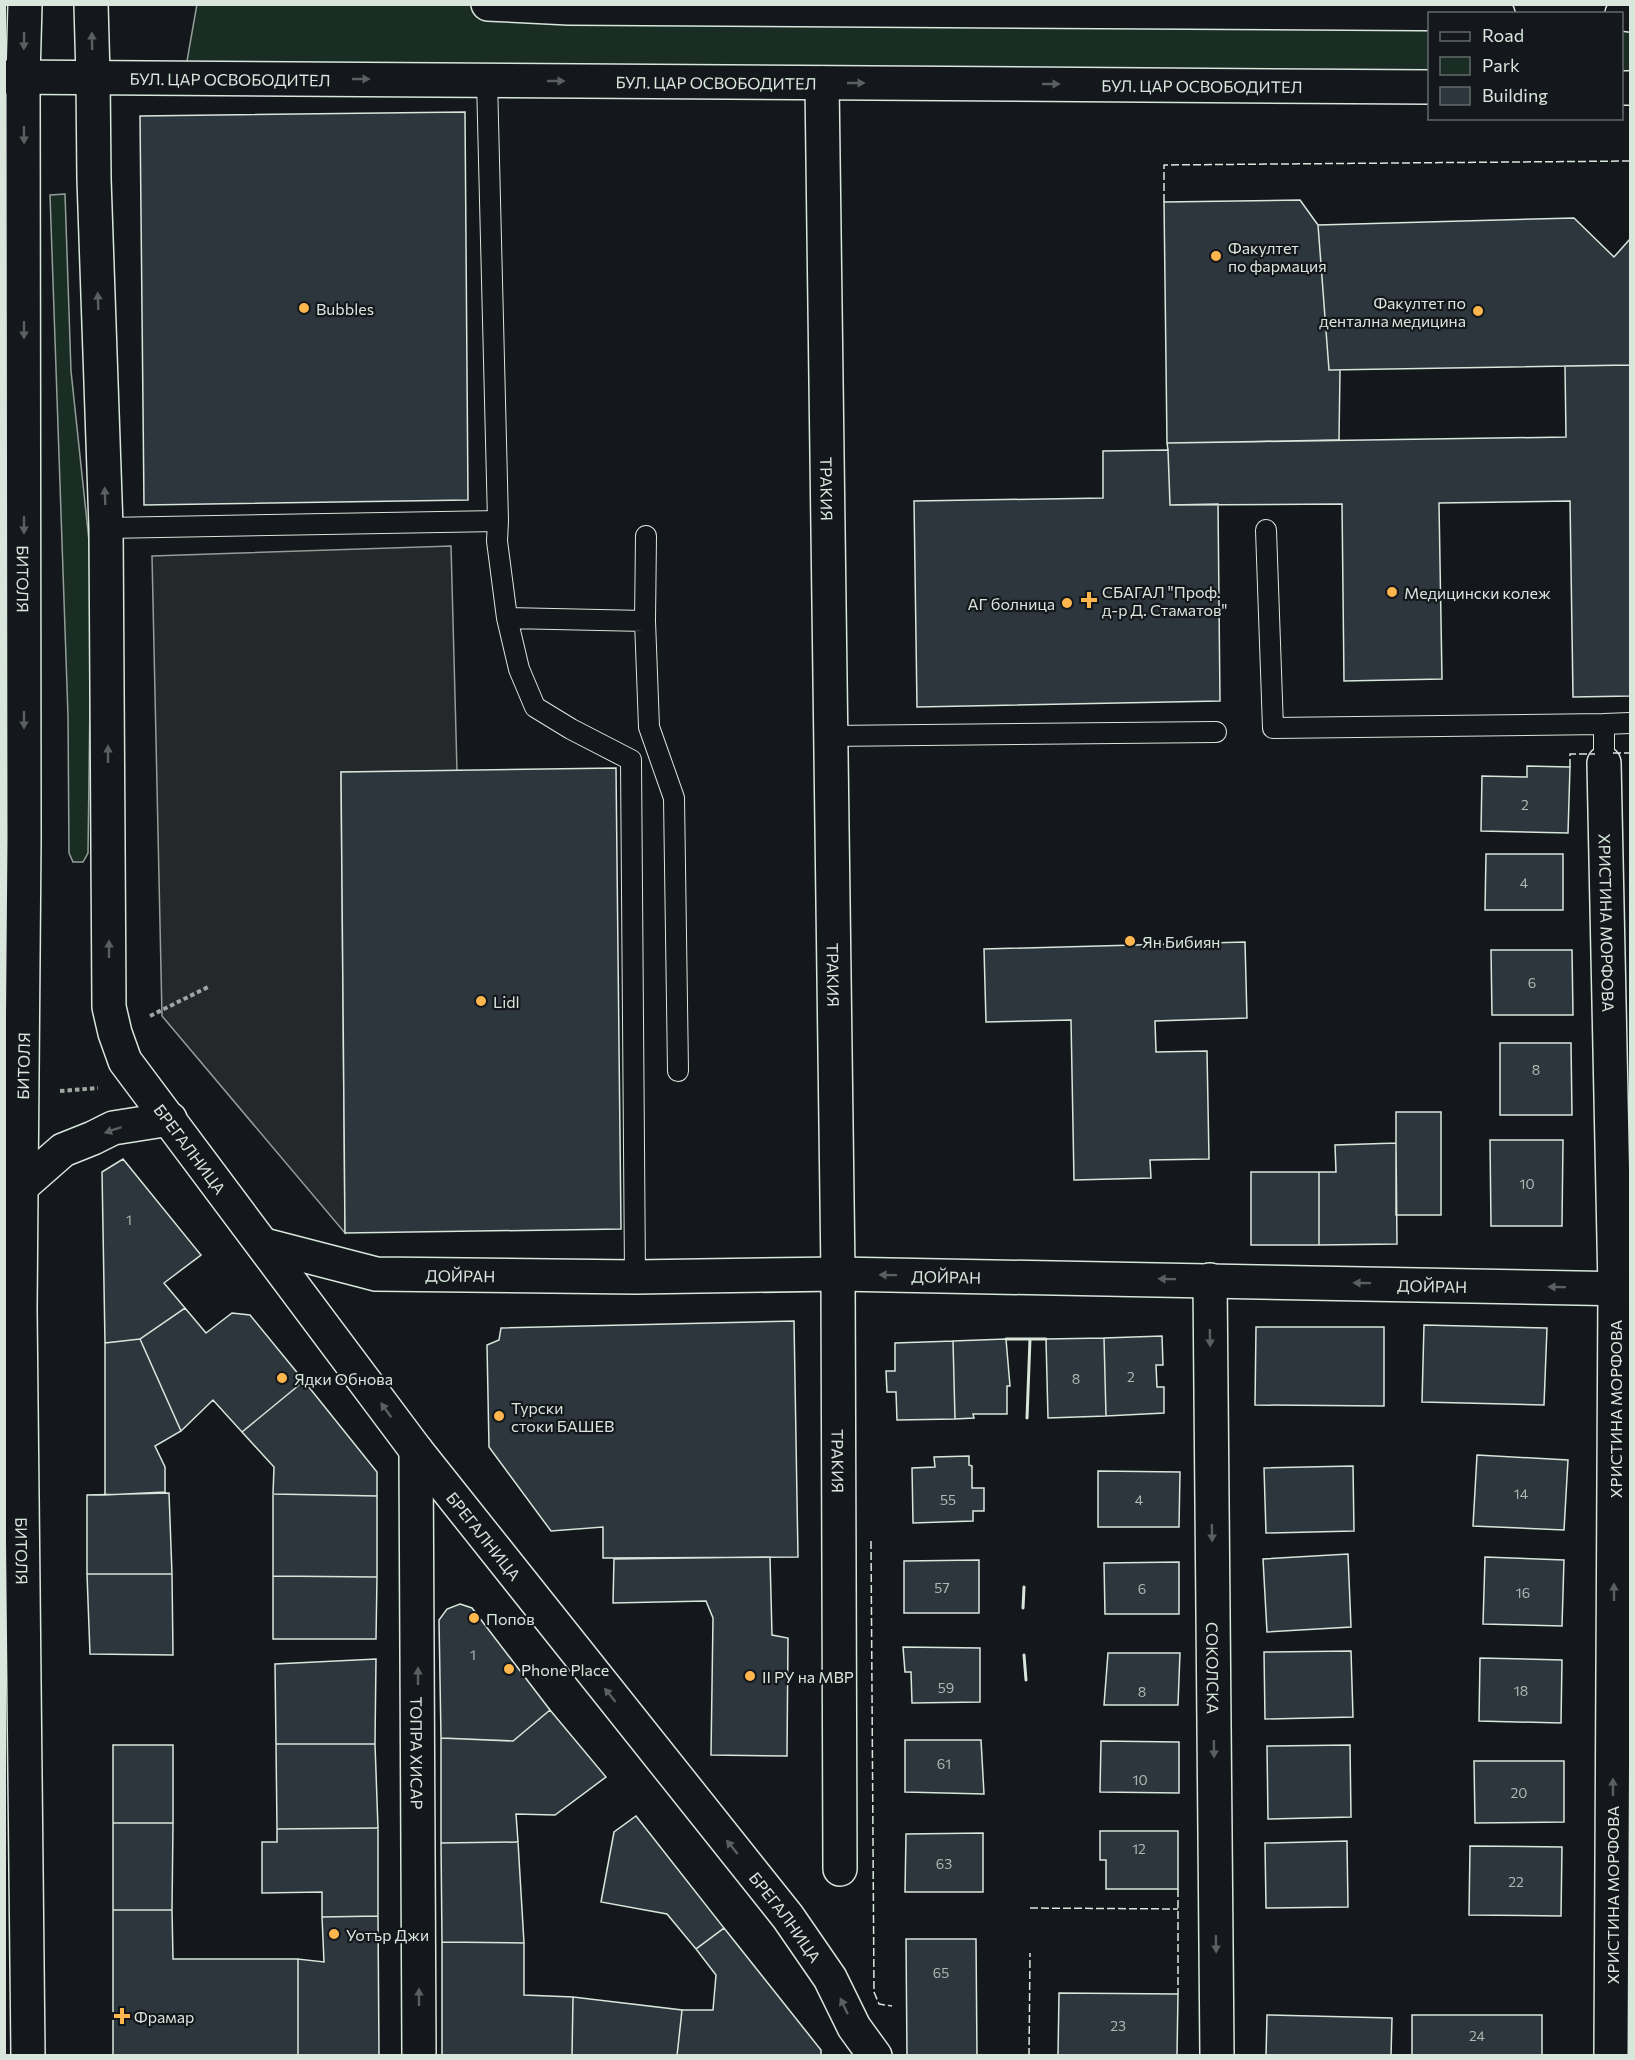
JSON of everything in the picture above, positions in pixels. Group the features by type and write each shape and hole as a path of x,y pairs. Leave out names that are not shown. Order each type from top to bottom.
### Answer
{"street":[{"name":"БИТОЛЯ","path":"25,4 14,77 14,981 23,1093 22,1186 12,1309 28,2055"},
{"path":"92,4 94,179 106,528 112,1020"},
{"path":"488,4 580,8 1428,14"},
{"name":"БУЛ. ЦАР ОСВОБОДИТЕЛ","path":"14,77 1428,87"},
{"name":"ТРАКИЯ","path":"822,83 838,1274 840,1869"},
{"name":"ХРИСТИНА МОРФОВА","path":"1604,763 1623,1288 1611,2055"},
{"name":"БРЕГАЛНИЦА","path":"112,1020 125,1061 416,1450 788,1917 830,1978 854,2027 875,2055"},
{"path":"22,1186 63,1150 114,1128 170,1119"},
{"name":"ДОЙРАН","path":"264,1245 376,1274 635,1277 838,1274 1623,1288"},
{"name":"СОКОЛСКА","path":"1209,1280 1217,2055"},
{"name":"ТОПРА ХИСАР","path":"416,1450 419,2055"}],"lane":[{"path":"487,80 497,541 507,618 519,669 535,707 571,729 632,760 635,1277"},
{"path":"106,528 498,521"},
{"path":"1266,530 1273,728 1630,723"},
{"path":"646,536 645,621 649,727 674,798 678,1071"},
{"path":"507,618 645,621"},
{"path":"1604,724 1604,763"},
{"path":"829,736 1216,732"}],"path":[{"path":"112,1020 208,987"},
{"path":"23,1093 143,1085"}],"green space":[{"path":"197,4 441,4 569,8 1428,14 1428,87 184,78"},
{"path":"1623,14 1630,14 1630,88 1623,88"},
{"path":"65,194 71,371 89,541 91,624 88,853 83,862 73,862 69,853 68,716 50,195"}],"shaded area":[{"path":"451,546 457,771 341,772 345,1233 162,1016 152,556"}],"building":[{"name":"Bubbles","path":"465,112 468,500 144,505 140,116"},
{"path":"1300,200 1318,225 1329,370 1340,370 1339,440 1167,443 1164,202"},
{"name":"Факултет по дентална медицина","path":"1574,218 1614,257 1630,239 1630,365 1329,370 1318,225"},
{"name":"Медицински колеж","path":"1630,365 1630,696 1573,697 1570,501 1439,503 1442,679 1344,681 1342,504 1170,505 1167,443 1566,437 1565,366"},
{"name":"АГ болница","path":"1168,450 1170,505 1218,504 1220,701 917,707 914,501 1103,498 1103,451"},
{"path":"1527,766 1570,767 1568,833 1481,831 1482,776 1527,777"},
{"name":"Lidl","path":"616,768 621,1229 345,1233 341,772"},
{"path":"1486,854 1563,854 1563,910 1485,910"},
{"path":"1245,942 1247,1018 1155,1021 1156,1052 1207,1051 1209,1159 1150,1160 1151,1178 1074,1180 1071,1020 986,1022 984,949"},
{"path":"1491,950 1572,950 1573,1015 1492,1015"},
{"path":"1500,1043 1571,1043 1572,1115 1500,1115"},
{"path":"1396,1112 1441,1112 1441,1215 1396,1215"},
{"path":"1490,1140 1563,1140 1562,1226 1491,1226"},
{"path":"1396,1143 1397,1244 1319,1245 1319,1172 1336,1172 1335,1145"},
{"path":"123,1159 201,1255 164,1283 185,1308 140,1339 105,1343 102,1172"},
{"path":"1251,1172 1319,1172 1319,1245 1251,1245"},
{"path":"185,1308 206,1333 232,1313 250,1315 304,1381 242,1432 213,1400 181,1431 140,1339"},
{"path":"794,1321 798,1557 603,1558 603,1527 551,1531 489,1447 487,1345 499,1340 501,1328"},
{"path":"1424,1325 1547,1328 1544,1405 1422,1402"},
{"path":"1256,1327 1384,1327 1384,1406 1255,1405"},
{"path":"1162,1336 1163,1365 1156,1365 1157,1387 1164,1387 1164,1413 1106,1416 1104,1338"},
{"path":"1104,1338 1106,1416 1048,1418 1046,1339"},
{"path":"140,1339 181,1431 155,1446 165,1467 165,1492 105,1495 105,1343"},
{"path":"1006,1339 1010,1386 1007,1386 1007,1414 973,1414 974,1418 955,1419 953,1341"},
{"path":"953,1341 955,1419 897,1420 896,1392 887,1392 886,1371 895,1371 895,1343"},
{"path":"304,1381 377,1472 377,1496 273,1494 274,1467 242,1432"},
{"path":"1477,1455 1568,1460 1564,1530 1473,1526"},
{"path":"969,1456 969,1465 972,1466 972,1488 984,1488 984,1511 973,1511 973,1521 913,1523 912,1468 935,1467 934,1457"},
{"path":"1353,1466 1354,1531 1266,1533 1264,1468"},
{"path":"1098,1471 1180,1472 1179,1527 1098,1527"},
{"path":"169,1493 172,1574 87,1574 87,1495"},
{"path":"273,1494 377,1496 377,1577 273,1576"},
{"path":"1348,1554 1351,1627 1267,1632 1263,1559"},
{"name":"II РУ на МВР","path":"770,1557 772,1635 788,1638 787,1756 711,1755 713,1618 706,1601 613,1603 614,1559"},
{"path":"1485,1557 1564,1560 1562,1626 1483,1624"},
{"path":"979,1560 979,1613 904,1613 904,1561"},
{"path":"1179,1562 1179,1614 1105,1614 1104,1563"},
{"path":"87,1574 172,1574 173,1655 90,1654"},
{"path":"273,1576 377,1577 376,1639 273,1639"},
{"path":"460,1604 472,1608 550,1710 513,1741 441,1738 439,1620 447,1609"},
{"path":"903,1647 980,1648 980,1702 912,1703 911,1672 905,1672"},
{"path":"1351,1651 1353,1717 1265,1719 1264,1652"},
{"path":"1108,1653 1180,1653 1178,1705 1104,1705"},
{"path":"1480,1658 1562,1660 1561,1723 1479,1721"},
{"path":"376,1659 375,1744 276,1744 275,1664"},
{"path":"550,1710 606,1777 555,1815 516,1814 518,1842 441,1843 441,1738 513,1741"},
{"path":"905,1740 981,1740 984,1794 905,1792"},
{"path":"1101,1741 1179,1742 1179,1793 1100,1792"},
{"path":"276,1744 375,1744 378,1828 277,1829"},
{"path":"113,1745 173,1745 173,1823 113,1823"},
{"path":"1350,1745 1351,1817 1268,1819 1267,1746"},
{"path":"1474,1761 1564,1761 1564,1822 1475,1823"},
{"path":"636,1816 724,1928 696,1949 667,1914 601,1902 614,1832"},
{"path":"113,1823 173,1823 172,1910 113,1910"},
{"path":"378,1828 378,1916 322,1917 322,1892 262,1893 262,1842 277,1842 277,1829"},
{"path":"1100,1831 1178,1831 1178,1889 1106,1889 1106,1860 1100,1860"},
{"path":"983,1833 983,1892 905,1892 906,1834"},
{"path":"1347,1841 1348,1907 1266,1908 1265,1843"},
{"path":"518,1842 524,1943 442,1942 441,1843"},
{"path":"1470,1846 1562,1847 1561,1916 1469,1915"},
{"path":"113,1910 172,1910 173,1959 298,1959 298,2056 113,2056"},
{"path":"378,1916 379,2056 298,2056 298,1959 324,1962 322,1917"},
{"path":"724,1928 821,2050 821,2056 677,2056 682,2010 713,2010 716,1975 696,1949"},
{"path":"906,1939 976,1939 977,2056 907,2056"},
{"path":"442,1942 524,1943 524,1995 573,1997 572,2056 442,2056"},
{"path":"1059,1993 1178,1994 1177,2056 1058,2056"},
{"path":"573,1997 682,2010 677,2056 572,2056"},
{"path":"1267,2015 1392,2018 1391,2056 1266,2056"},
{"path":"1412,2015 1542,2015 1542,2056 1412,2056"}],"fence":[{"path":"1164,202 1164,165 1630,161"},
{"path":"1613,753 1630,753"},
{"path":"1570,767 1570,754 1595,754"},
{"path":"871,1541 874,1992 879,2004 892,2006"},
{"path":"1178,1889 1178,1994"},
{"path":"1030,1908 1178,1909"},
{"path":"1029,2056 1030,1953"}],"wall":[{"path":"1006,1339 1046,1339"},
{"path":"1027,1418 1030,1339"},
{"path":"1023,1608 1024,1587"},
{"path":"1024,1655 1026,1680"}],"place":[{"name":"Факултет по фармация","path":"1216,256"},
{"name":"Bubbles","path":"304,308"},
{"name":"Факултет по дентална медицина","path":"1478,311"},
{"name":"Медицински колеж","path":"1392,592"},
{"name":"СБАГАЛ \"Проф. д-р Д. Стаматов\"","path":"1089,600"},
{"name":"АГ болница","path":"1067,603"},
{"name":"Ян Бибиян","path":"1130,941"},
{"name":"Lidl","path":"481,1001"},
{"name":"Ядки Обнова","path":"282,1378"},
{"name":"Турски стоки БАШЕВ","path":"499,1416"},
{"name":"Попов","path":"474,1618"},
{"name":"Phone Place","path":"509,1669"},
{"name":"II РУ на МВР","path":"750,1676"},
{"name":"Уотър Джи","path":"334,1934"},
{"name":"Фрамар","path":"122,2016"}]}
